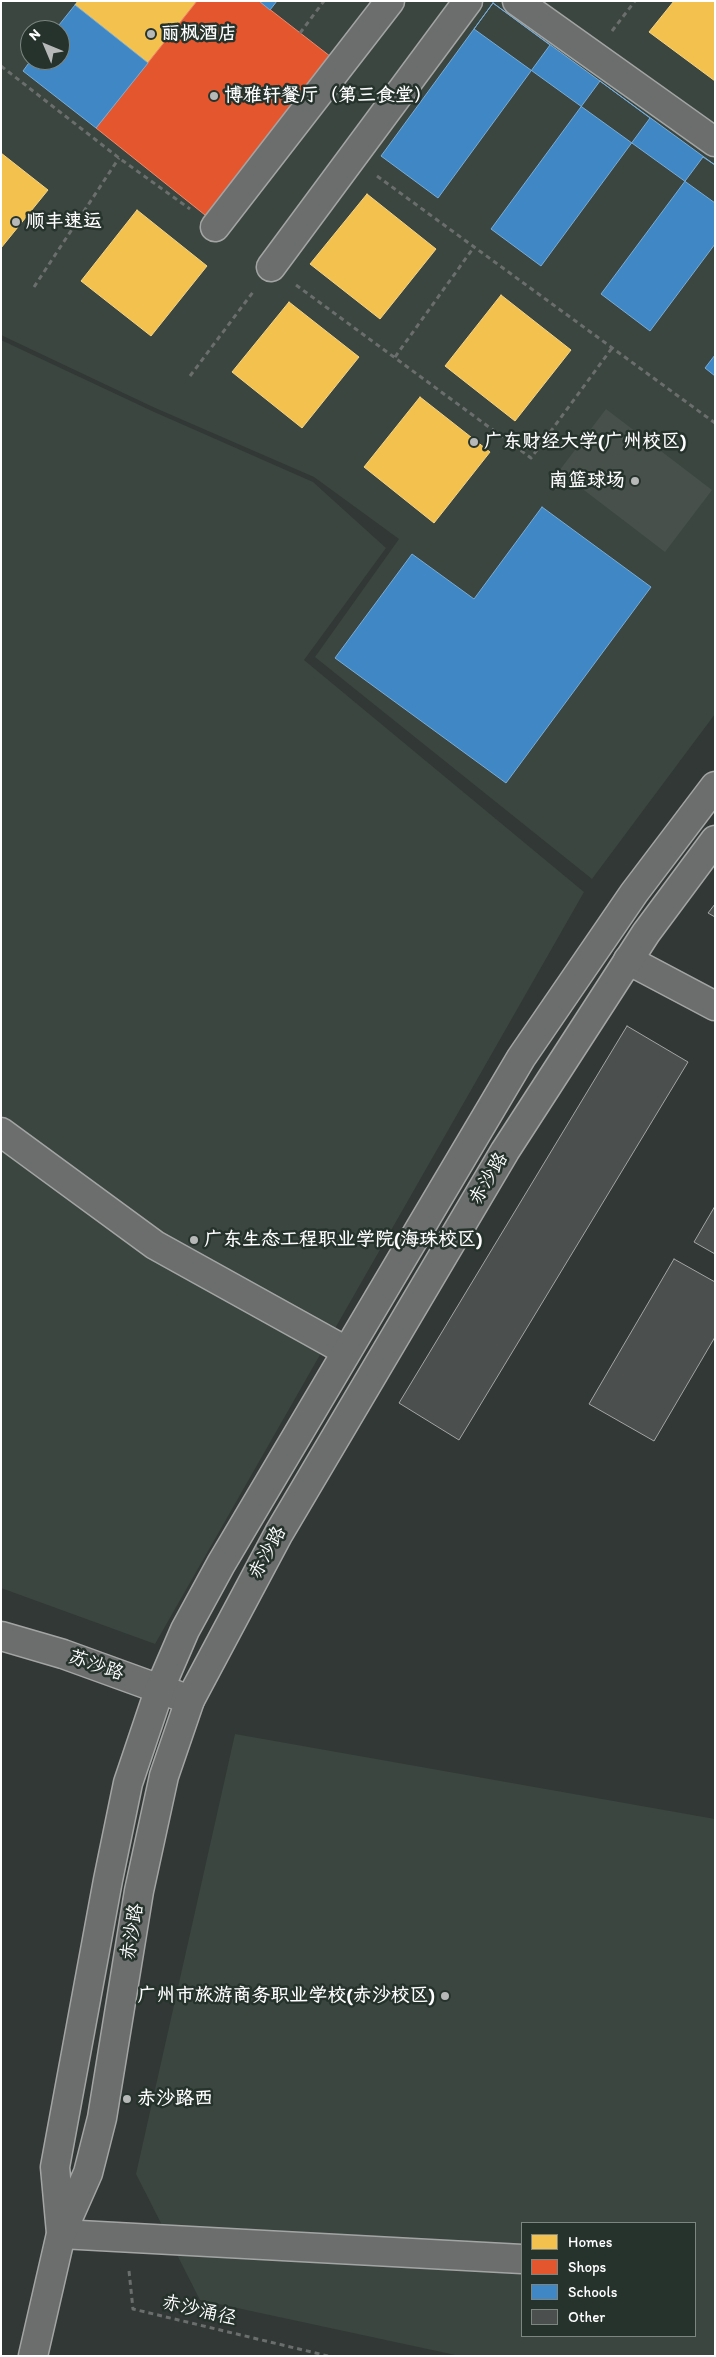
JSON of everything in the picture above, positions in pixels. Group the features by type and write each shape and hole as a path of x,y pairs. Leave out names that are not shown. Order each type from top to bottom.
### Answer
{"main road":[{"path":"216,227 390,1"},
{"path":"272,267 468,1"},
{"path":"517,1 715,142"},
{"path":"521,2259 61,2234 55,2167 84,2001 128,1784 160,1688 185,1630 346,1351 521,1058 634,894 715,786"},
{"name":"赤沙路","path":"34,2356 61,2234 88,2172 102,2118 142,1882 164,1776 190,1700 279,1533 505,1151 628,960 715,840"},
{"path":"628,960 715,1006"},
{"path":"1,1132 155,1245 346,1351"},
{"name":"苏沙路","path":"1,1636 64,1654 190,1700"}],"path":[{"path":"300,33 324,1"},
{"path":"1,66 119,158 216,227"},
{"path":"34,287 119,158"},
{"path":"352,158 715,423"},
{"path":"395,357 474,247"},
{"path":"190,376 272,267 531,458 612,348"},
{"name":"赤沙涌径","path":"126,2238 133,2309 328,2356"}],"shaded area":[{"name":"广东财经大学(广州校区)","path":"1,1 715,1 715,714 592,879 315,657 399,539 314,477 153,407 1,335"},
{"name":"广东生态工程职业学院(海珠校区)","path":"1,340 152,411 313,482 386,548 304,660 584,892 155,1644 1,1588"},
{"name":"南篮球场","path":"606,409 712,490 665,552 559,471"},
{"name":"广州市旅游商务职业学校(赤沙校区)","path":"235,1734 715,1819 715,2356 460,2356 200,2300 136,2174"}],"building: Homes":[{"name":"丽枫酒店","path":"78,1 217,1 161,73 75,5"},
{"path":"674,1 715,1 715,81 649,32"},
{"path":"1,153 48,190 1,248"},
{"path":"367,194 436,249 380,319 310,264"},
{"path":"137,210 207,266 151,336 81,281"},
{"path":"501,295 571,350 515,421 445,366"},
{"path":"289,302 359,357 302,428 232,372"},
{"path":"420,397 490,452 434,523 364,467"}],"building: Shops":[{"name":"博雅轩餐厅（第三食堂）","path":"197,1 259,1 335,60 210,219 96,128"}],"building: Schools":[{"path":"259,1 277,1 270,10"},
{"path":"493,3 550,45 438,198 381,156"},
{"path":"493,3 715,165 715,203 474,29"},
{"path":"75,5 148,63 96,128 23,71 70,70 70,20 63,20"},
{"path":"600,81 650,118 541,266 491,229"},
{"path":"703,157 715,165 715,244 650,331 601,294"},
{"path":"715,355 715,376 705,368"},
{"path":"542,507 651,587 506,783 335,658 412,554 474,599"}],"building: Other":[{"path":"715,904 715,917 708,913"},
{"path":"627,1026 688,1062 459,1440 399,1403"},
{"path":"715,1206 715,1254 694,1242"},
{"path":"674,1259 715,1282 715,1337 654,1441 589,1404"}],"place":[{"name":"丽枫酒店","path":"151,34"},
{"name":"博雅轩餐厅（第三食堂）","path":"214,96"},
{"name":"顺丰速运","path":"16,222"},
{"name":"广东财经大学(广州校区)","path":"474,442"},
{"name":"南篮球场","path":"635,481"},
{"name":"广东生态工程职业学院(海珠校区)","path":"194,1240"},
{"name":"广州市旅游商务职业学校(赤沙校区)","path":"445,1996"},
{"name":"赤沙路西","path":"127,2099"}]}
